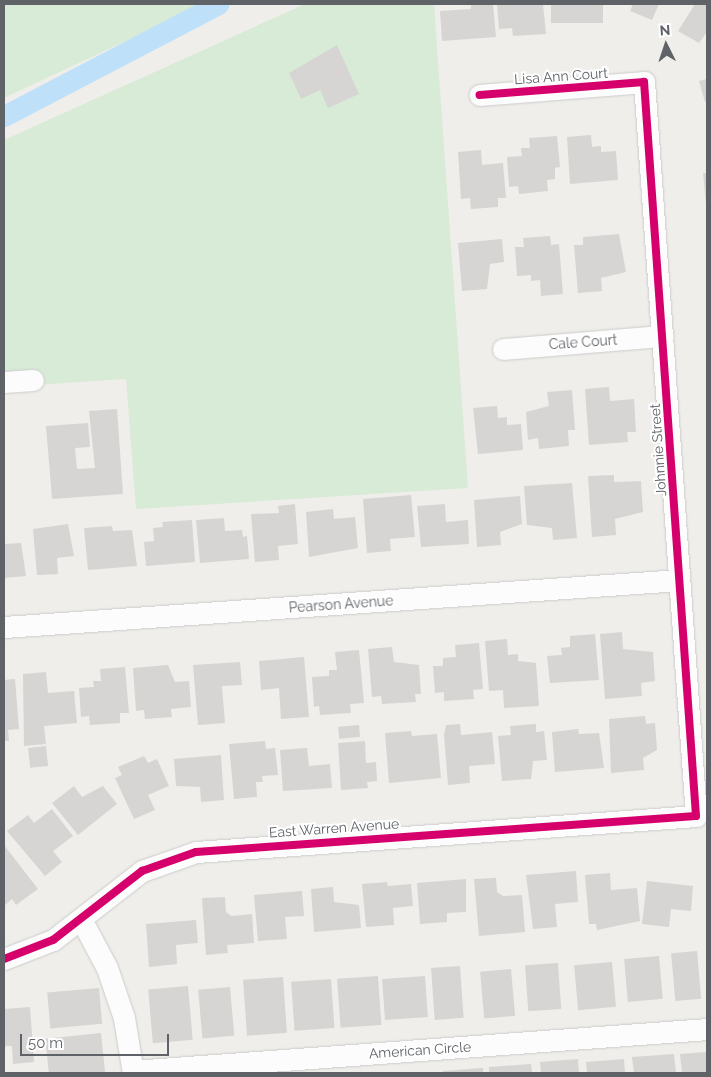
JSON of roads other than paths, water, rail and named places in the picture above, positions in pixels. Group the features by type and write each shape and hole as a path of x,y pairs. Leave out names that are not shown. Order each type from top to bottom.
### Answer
{"street":[{"name":"Lisa Ann Court","path":"480,95 644,82"},
{"name":"Johnnie Street","path":"644,82 696,816"},
{"name":"Cale Court","path":"503,348 662,336"},
{"path":"4,382 33,380"},
{"name":"Pearson Avenue","path":"4,628 679,580"},
{"name":"East Warren Avenue","path":"4,958 54,940 82,921 142,871 196,852 696,816"},
{"path":"82,921 107,968 121,1010 133,1072"},
{"name":"American Circle","path":"133,1072 707,1029"}],"waterway":[{"path":"4,116 218,4"}]}
